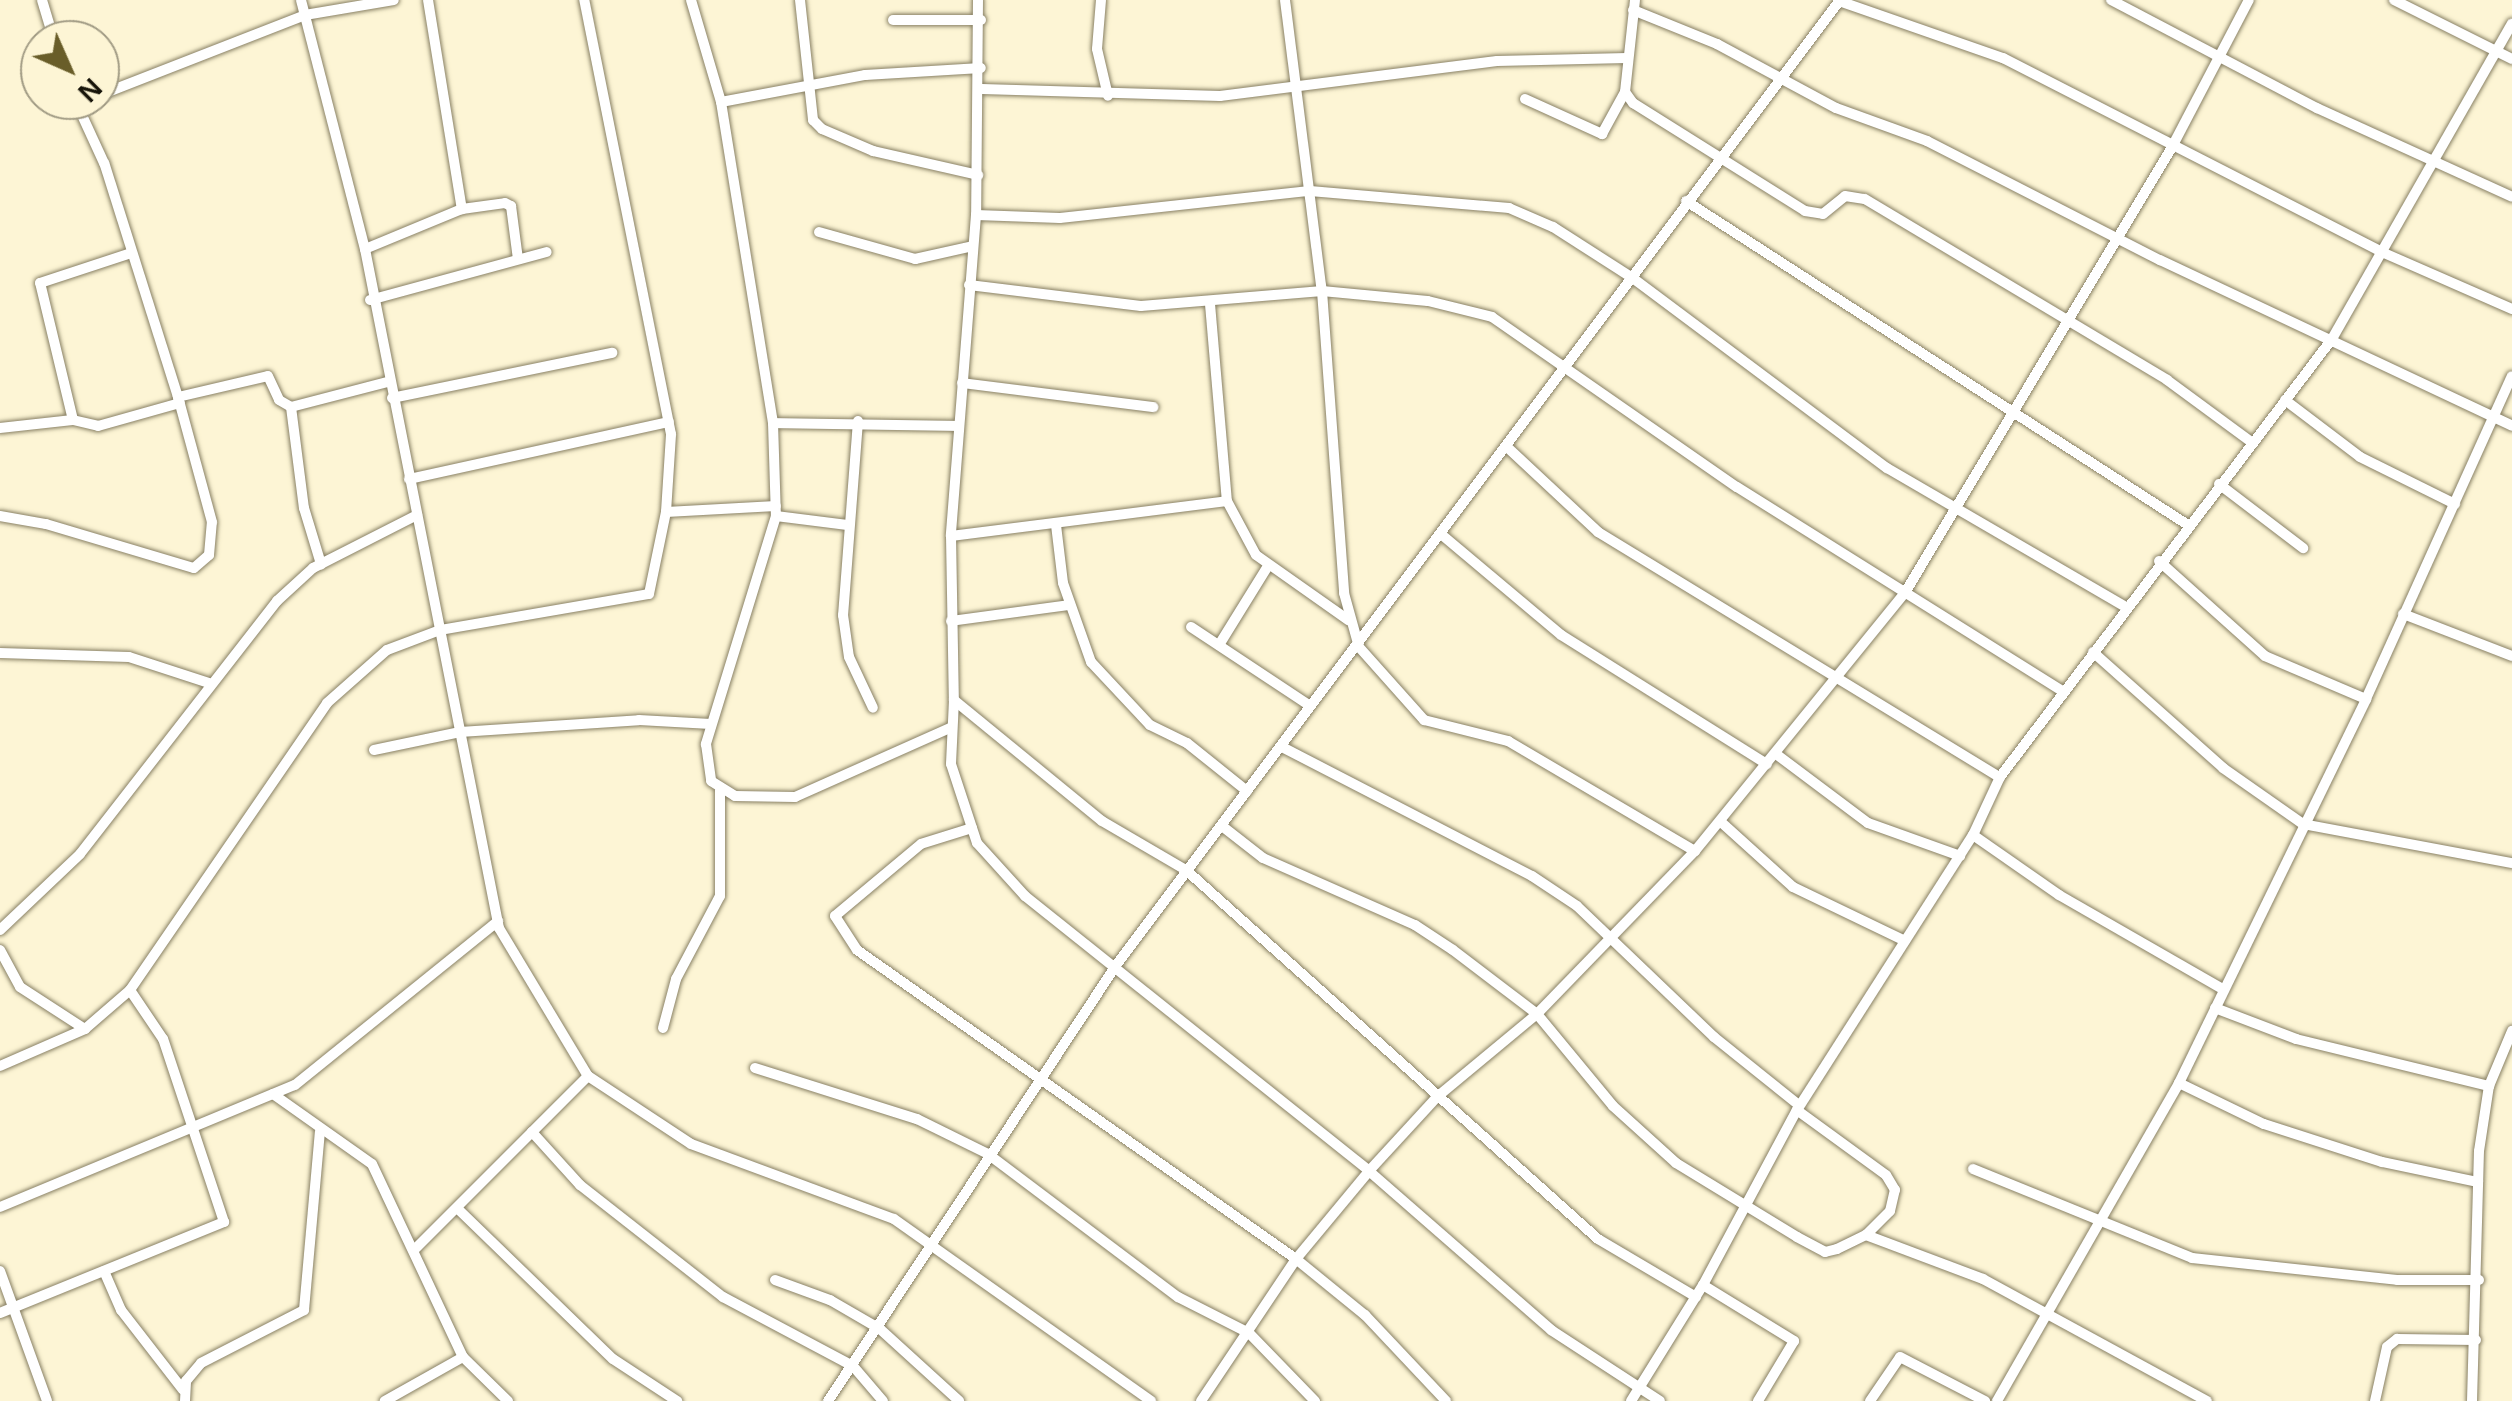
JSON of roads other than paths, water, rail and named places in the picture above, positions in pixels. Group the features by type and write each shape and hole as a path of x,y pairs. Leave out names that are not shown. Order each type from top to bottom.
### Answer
{"street":[{"path":"301,0 365,249 370,300 498,921 588,1076 691,1144 876,1212 933,1244 1150,1401"},
{"path":"120,87 305,15 394,0"},
{"path":"428,0 462,209"},
{"path":"0,1066 85,1029 130,990 327,703 386,650 440,630 649,594 666,512 669,422 584,0"},
{"path":"663,1028 676,979 720,896 720,790 706,761 711,724 776,511 773,423 721,102 692,0"},
{"path":"800,0 813,120 822,129 887,155 978,176"},
{"path":"978,0 982,90 978,176 956,426 951,536 954,700 950,764 972,828 1024,896 1117,964 1369,1171 1551,1330 1660,1401"},
{"path":"1102,0 1097,49 1108,96"},
{"path":"1285,0 1300,87 1322,290 1329,449 1348,620 1359,647 1424,720 1508,741 1570,772 1695,851"},
{"path":"828,1401 880,1329 988,1154 1117,964 1282,748 1310,705 1359,647 1634,279 1717,158 1839,0 2003,58 2384,254 2512,308"},
{"path":"2111,0 2438,164 2512,196"},
{"path":"1201,1401 1296,1259 1369,1171 1437,1097 1537,1014 1610,934 1695,851 1906,590 1960,510 2069,324 2172,146 2249,0"},
{"path":"2394,0 2512,59"},
{"path":"1525,99 1602,134 1625,92 1634,5 1779,75 1836,108 1926,141 2118,238 2512,426"},
{"path":"893,20 981,20"},
{"path":"1631,1401 1696,1297 1798,1108 1973,836 2000,777 2250,441 2332,339 2438,164 2512,24"},
{"path":"982,90 1220,96 1496,62 1627,58"},
{"path":"721,102 810,82 981,68"},
{"path":"1625,92 1717,158 1813,213 1831,211 1845,196 1865,199 2167,380 2250,441"},
{"path":"0,516 46,524 194,568 209,555 212,522 179,400 87,120"},
{"path":"976,215 1060,218 1310,192 1509,208 1553,227 1634,279 1872,458 2126,606"},
{"path":"1686,201 2013,416 2188,525"},
{"path":"365,249 462,209 508,203 518,259"},
{"path":"819,232 915,260 973,246"},
{"path":"370,300 547,252"},
{"path":"73,420 40,283 131,253"},
{"path":"969,284 1101,305 1210,304 1322,290 1428,301 1492,316 1569,364 1737,487 2062,691"},
{"path":"1210,304 1228,501 1240,534 1268,566 1348,620"},
{"path":"392,398 612,353"},
{"path":"0,428 73,420 98,426 268,376 279,400 292,407 388,382"},
{"path":"1997,1401 2179,1083 2366,699 2512,376"},
{"path":"962,383 1154,407"},
{"path":"2286,400 2360,456 2455,504"},
{"path":"292,407 304,508 321,564"},
{"path":"773,423 858,420 956,426"},
{"path":"858,420 846,525 844,630 873,708"},
{"path":"409,479 669,422"},
{"path":"1507,447 1598,532 2000,777"},
{"path":"2219,484 2303,548"},
{"path":"951,536 1056,526 1228,501"},
{"path":"666,512 776,511 846,525"},
{"path":"0,930 80,854 209,682 277,601 321,564 417,515"},
{"path":"1056,526 1069,605 1091,662 1124,701 1247,791"},
{"path":"1442,535 1561,635 1767,764"},
{"path":"2160,561 2266,656 2366,699"},
{"path":"1220,645 1268,566"},
{"path":"951,621 1069,605"},
{"path":"2403,614 2512,656"},
{"path":"1192,627 1310,705"},
{"path":"2093,652 2223,768 2303,824 2512,863"},
{"path":"0,653 130,657 209,682"},
{"path":"954,700 1102,822 1186,870 1598,1239 1696,1297"},
{"path":"374,750 460,732 640,720 711,724"},
{"path":"720,790 764,800 795,797 952,727"},
{"path":"1222,826 1300,877 1415,924 1537,1014 1613,1106 1676,1164 1745,1201 1825,1252 1866,1235 1896,1198 1891,1182 1714,1037 1610,934 1532,876 1282,748"},
{"path":"1776,754 1868,823 1960,856"},
{"path":"1721,822 1793,887 1905,941"},
{"path":"972,828 920,844 835,916 857,950 1296,1259 1365,1315 1446,1401"},
{"path":"1973,836 2058,895 2224,990"},
{"path":"0,1207 295,1085 498,921"},
{"path":"0,950 20,987 85,1029"},
{"path":"0,1312 224,1222 163,1039 130,990"},
{"path":"2216,1008 2296,1039 2489,1086"},
{"path":"2472,1401 2479,1280 2478,1182 2489,1086 2512,1031"},
{"path":"755,1068 917,1118 988,1154 1178,1297 1249,1333 1315,1401"},
{"path":"416,1248 459,1210 588,1076"},
{"path":"2179,1083 2264,1124 2382,1162 2478,1182"},
{"path":"274,1094 320,1132 372,1164 416,1248 463,1357 508,1401"},
{"path":"104,1271 121,1310 184,1395 217,1351 304,1310 320,1132"},
{"path":"532,1132 580,1185 723,1297 853,1366 883,1401"},
{"path":"1973,1168 2192,1258 2397,1280 2479,1280"},
{"path":"459,1210 613,1359 678,1401"},
{"path":"1866,1235 1984,1278 2206,1401"},
{"path":"0,1271 47,1401"},
{"path":"775,1280 830,1300 880,1329 959,1401"},
{"path":"1703,1284 1794,1341 1758,1401"},
{"path":"2375,1401 2387,1347 2396,1339 2476,1340"},
{"path":"385,1401 463,1357"},
{"path":"1870,1401 1900,1358 1985,1401"}]}
